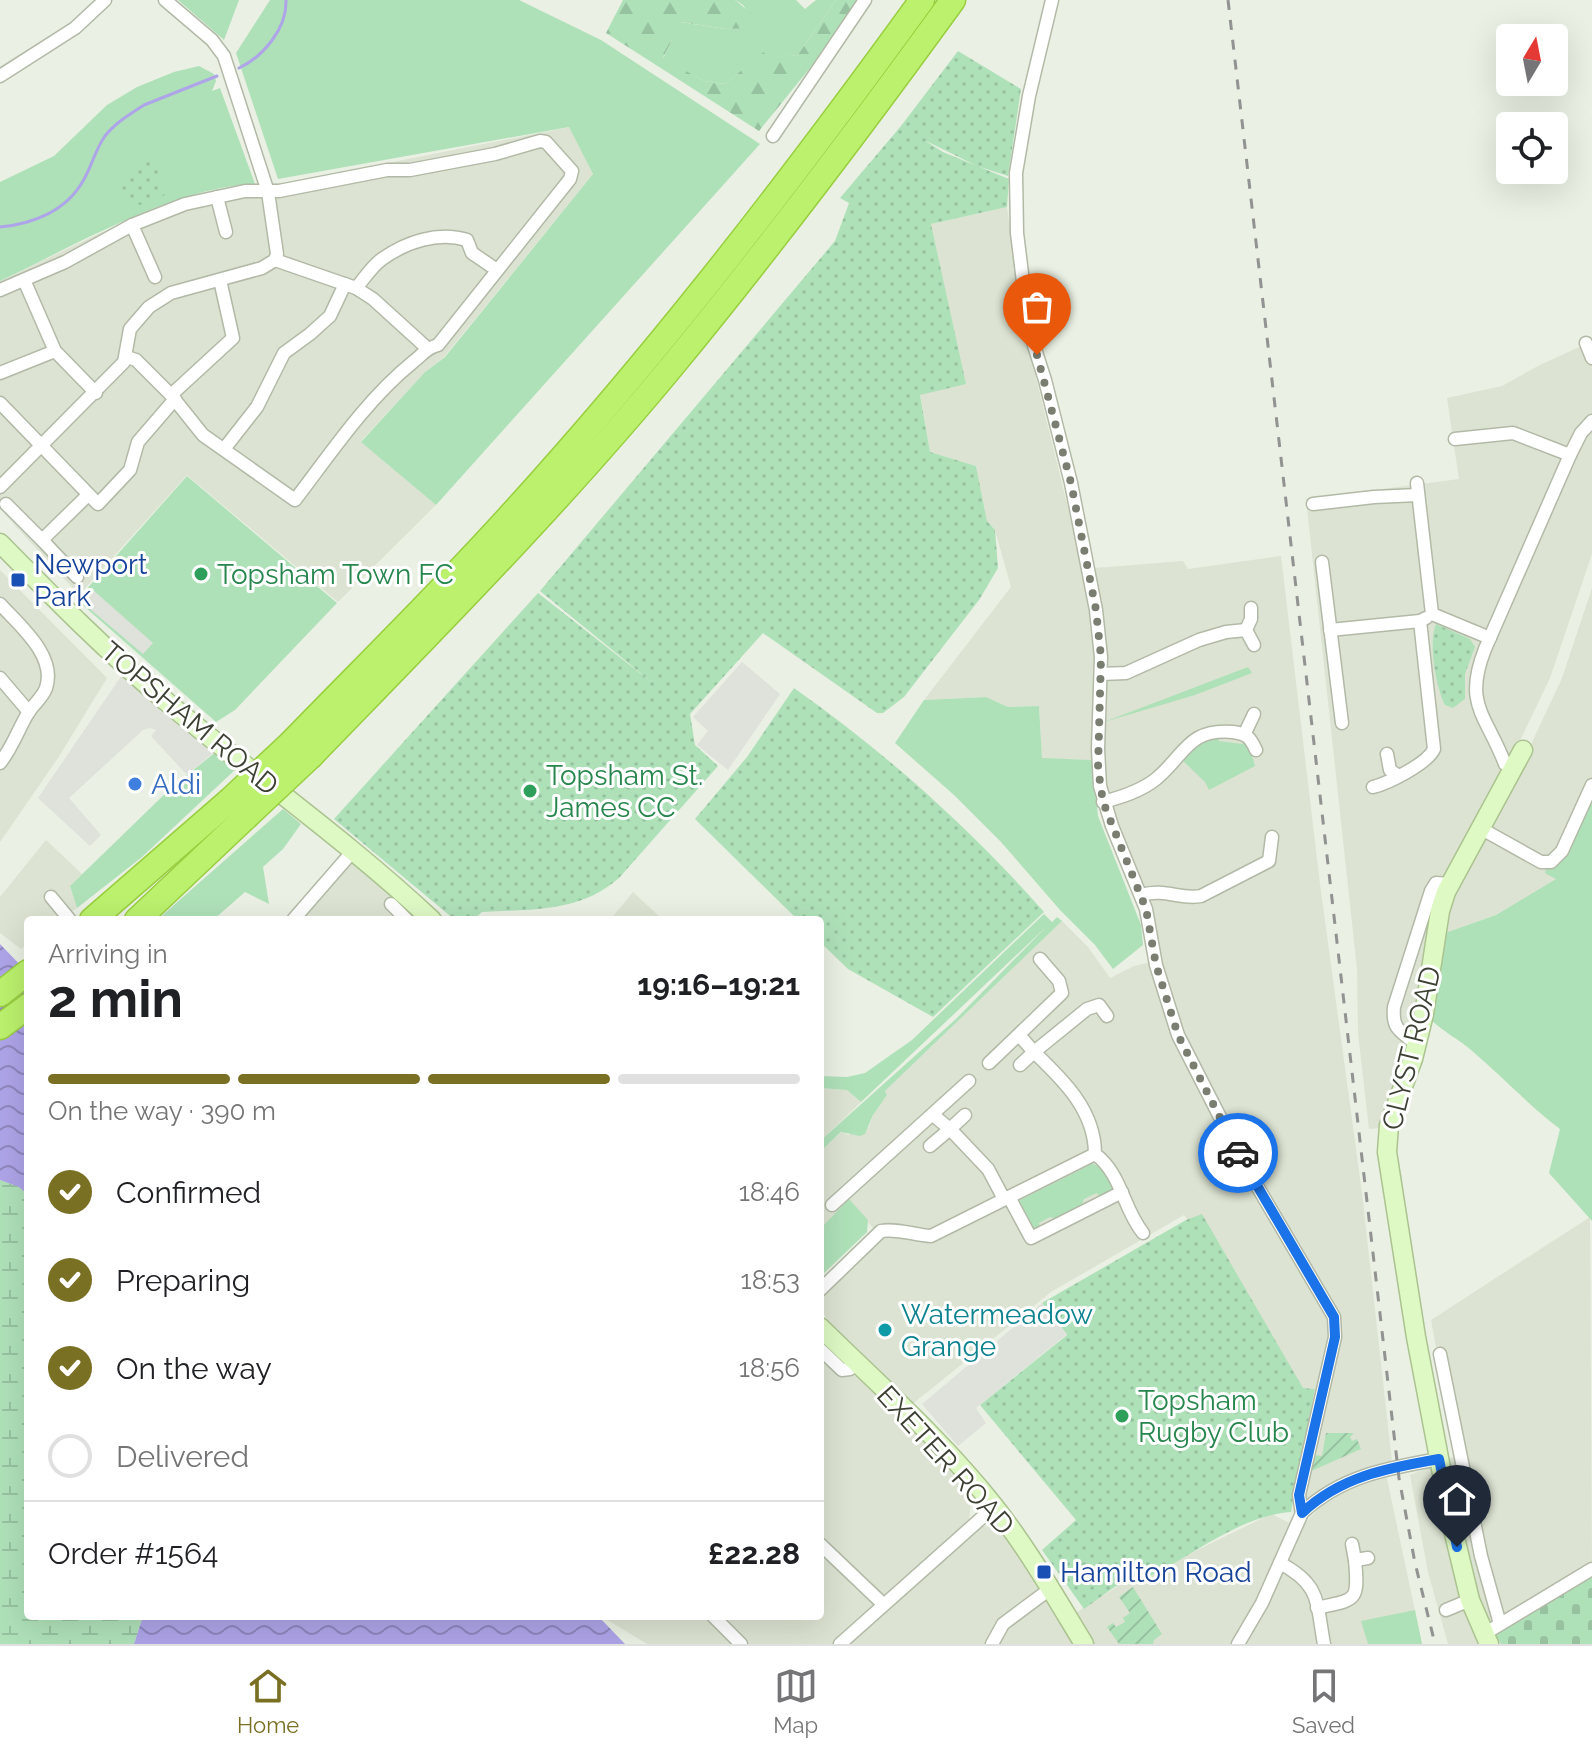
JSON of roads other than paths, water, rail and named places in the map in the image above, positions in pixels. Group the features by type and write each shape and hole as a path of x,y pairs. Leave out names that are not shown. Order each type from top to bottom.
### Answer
{"highway":[{"path":"302,749 651,353 808,157 922,0"},
{"path":"142,916 238,809 502,559 672,366 830,170 953,0"},
{"path":"97,916 126,890 238,809"},
{"path":"0,994 24,975"},
{"path":"0,1027 24,1009"}],"street":[{"path":"0,76 75,28 105,0"},
{"path":"165,0 212,40 224,56 268,192 277,245 275,260"},
{"path":"773,136 865,0"},
{"path":"1052,0 1029,96 1016,173 1017,233 1029,330 1059,432 1096,610 1101,674 1098,768 1103,802 1141,895 1163,991 1178,1035 1243,1162 1334,1317 1335,1337 1299,1495 1302,1513"},
{"path":"0,290 90,250 132,225 185,204 245,191 268,192 387,170 410,170 540,141 546,142 572,171 572,176 438,345 427,348 404,369 343,437 295,500 203,435 173,397 136,360 127,357"},
{"path":"217,197 226,232"},
{"path":"132,225 155,277"},
{"path":"224,449 257,407 284,353 330,316 350,286 379,260 417,241 444,235 467,240 472,253 497,270"},
{"path":"0,487 96,393 127,357 130,329 149,307 171,293 262,268 275,260"},
{"path":"275,260 350,286 373,299 427,348"},
{"path":"24,280 55,351 96,393"},
{"path":"0,403 98,504 130,470 138,442 173,397 233,338 220,280"},
{"path":"1586,343 1592,358"},
{"path":"0,373 55,351"},
{"path":"1513,769 1505,764 1475,695 1475,678 1570,455 1581,433 1592,421"},
{"path":"1455,439 1513,433 1570,455"},
{"path":"1313,504 1417,489 1432,614"},
{"path":"42,540 88,495"},
{"path":"6,504 77,577"},
{"name":"TOPSHAM ROAD","path":"0,543 118,659 353,851"},
{"path":"1322,562 1342,723"},
{"path":"0,604 47,663 46,688 0,763"},
{"path":"1246,630 1251,619 1251,608"},
{"path":"1432,614 1490,638"},
{"path":"1330,630 1420,621 1432,614"},
{"path":"1373,787 1386,783 1431,756 1434,749 1420,621"},
{"path":"1101,674 1126,673 1199,640 1246,630"},
{"path":"1246,630 1254,645"},
{"path":"0,678 29,712"},
{"path":"1245,733 1254,714"},
{"path":"1103,802 1142,788 1157,778 1179,763 1185,746 1203,734 1221,731 1245,733 1256,750"},
{"name":"CLYST ROAD","path":"1491,1634 1470,1600 1439,1459 1387,1152 1389,1125 1416,1044 1440,911 1449,884 1523,750"},
{"path":"1387,754 1390,770 1397,775"},
{"path":"1480,828 1541,862 1551,862 1562,851 1592,785"},
{"path":"1141,895 1161,891 1201,896 1268,862 1272,837"},
{"path":"296,916 353,851 427,916"},
{"path":"1416,1044 1395,1026 1394,1007 1431,891 1436,883 1449,884"},
{"path":"51,897 67,916"},
{"path":"391,904 403,916"},
{"path":"989,1063 1059,998 1062,987 1040,959"},
{"path":"1037,997 1048,1009"},
{"path":"1020,1065 1093,1007 1099,1005 1107,1016"},
{"path":"1019,1035 1073,1094 1087,1115 1095,1154 1113,1172 1143,1233"},
{"path":"832,1205 969,1081"},
{"path":"933,1115 988,1169 1031,1238 1122,1192"},
{"path":"930,1146 965,1115"},
{"path":"824,1286 881,1231 891,1229 931,1236 1095,1154"},
{"path":"838,1177 849,1190"},
{"name":"EXETER ROAD","path":"824,1331 995,1506 1084,1644"},
{"path":"824,1353 842,1370 850,1369 857,1363"},
{"path":"1440,1354 1481,1556 1491,1634 1592,1569"},
{"path":"1238,1644 1251,1625 1302,1513 1341,1485 1368,1473 1439,1459"},
{"path":"840,1644 995,1506"},
{"path":"1317,1608 1354,1597 1362,1559 1352,1544"},
{"path":"824,1548 883,1604"},
{"path":"1280,1563 1306,1579 1317,1608 1324,1644"},
{"path":"992,1644 1001,1626 1050,1589"},
{"path":"1446,1610 1470,1600"},
{"path":"717,1620 741,1644"}],"water":[{"path":"0,944 24,969 24,1191 0,1180"},
{"path":"142,1620 602,1620 625,1644 134,1644"}],"waterway":[{"path":"239,68 257,56 272,40 283,21 286,0"},
{"path":"0,227 36,219 68,200 83,181 105,136 128,115 144,105 217,76"}],"railway":[{"path":"1228,0 1399,1478 1435,1644"}],"place":[{"name":"Topsham Town FC","path":"201,574"},
{"name":"Newport Park","path":"18,580"},
{"name":"Aldi","path":"135,784"},
{"name":"Topsham St. James CC","path":"530,791"},
{"name":"Watermeadow Grange","path":"885,1330"},
{"name":"Topsham Rugby Club","path":"1122,1416"},
{"name":"Hamilton Road","path":"1044,1572"}]}
